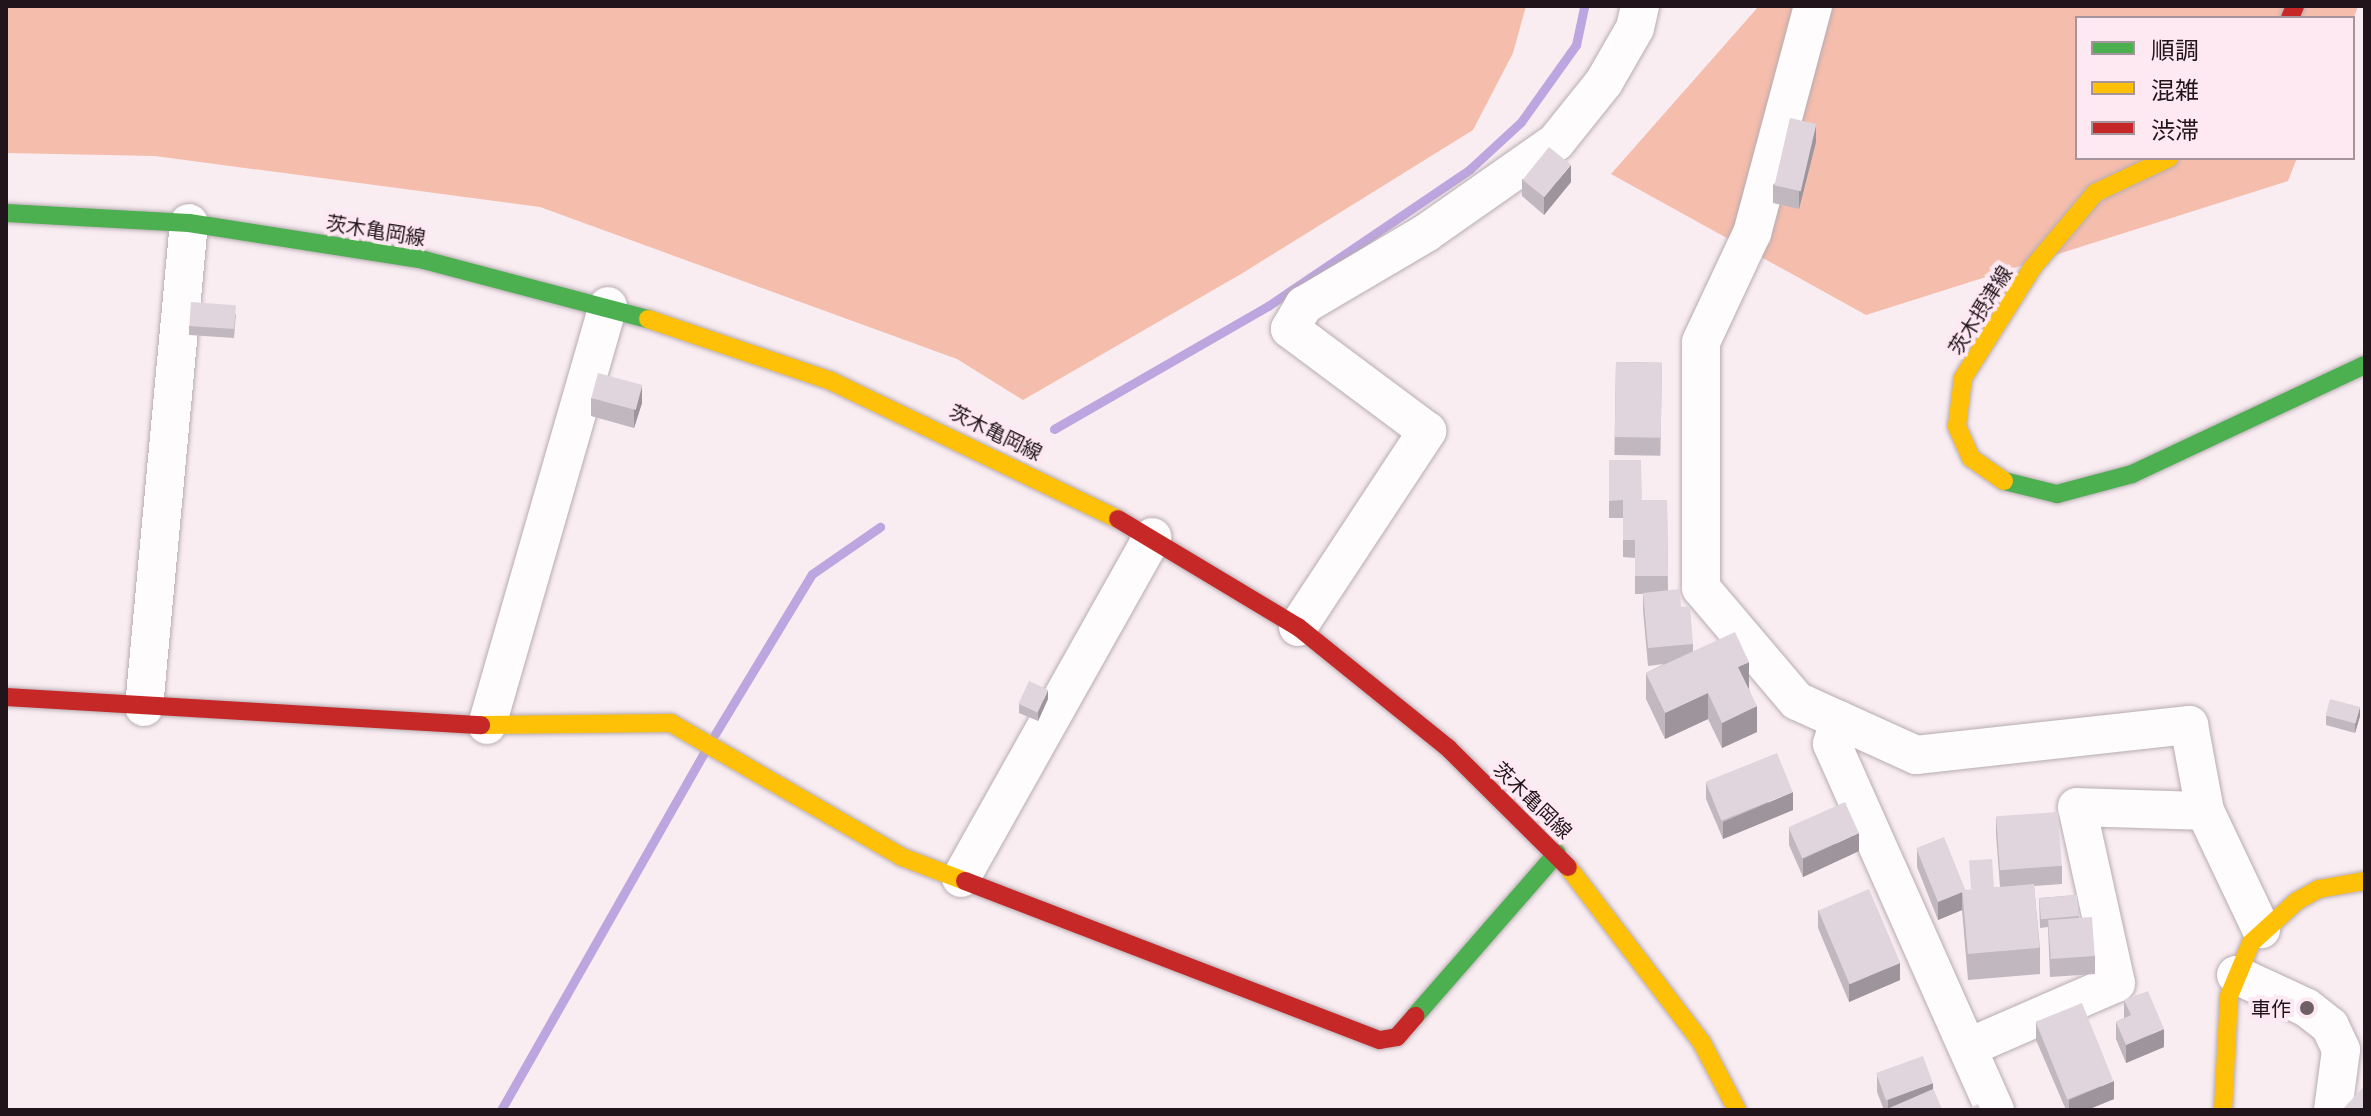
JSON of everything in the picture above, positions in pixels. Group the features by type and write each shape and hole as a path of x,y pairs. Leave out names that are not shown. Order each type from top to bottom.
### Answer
{"main road":[{"name":"茨木摂津線","path":"2165,160 2095,193 2033,267 1963,378 1957,426 1971,458 2011,486 2057,494 2132,474 2365,365"},
{"name":"茨木亀岡線","path":"6,213 189,223 424,260 608,306 831,381 1022,469 1152,537 1298,627 1448,748 1557,853 1702,1043 1737,1110"},
{"path":"6,697 487,725 671,723 747,770 902,857 1380,1040 1397,1037 1557,853"},
{"path":"2223,1110 2225,1022 2236,975 2261,929 2319,889 2365,881"}],"street":[{"path":"1298,627 1427,431 1290,329 1304,305 1426,233 1556,142 1604,82 1635,28 1640,6"},
{"path":"1813,6 1752,233 1701,342 1701,588 1797,701 1916,755 2189,725 2205,811 2261,929"},
{"path":"144,707 189,223"},
{"path":"487,725 608,306"},
{"path":"961,878 1152,537"},
{"path":"1839,720 1832,744 1995,1110"},
{"path":"1969,1047 2116,983 2077,807 2205,811"},
{"path":"2236,975 2307,1008 2330,1026 2341,1050 2333,1110"},
{"path":"2302,1110 2340,1070"}],"shaded area":[{"path":"6,6 1526,6 1513,53 1473,130 1241,274 1023,400 957,359 540,207 155,156 6,153"},
{"path":"1759,6 2358,6 2354,16 2075,16 2075,160 2296,160 2288,181 1866,315 1611,174"}],"building":[{"path":"1790,118 1816,124 1801,191 1774,185"},
{"path":"1549,147 1571,165 1544,197 1523,180"},
{"path":"191,302 236,305 234,329 189,326"},
{"path":"1616,362 1662,363 1661,438 1615,437"},
{"path":"598,373 642,385 636,410 591,398"},
{"path":"1609,460 1641,460 1642,500 1667,500 1668,576 1635,576 1635,540 1623,540 1623,500 1609,501"},
{"path":"1680,589 1681,607 1690,606 1693,644 1648,648 1643,593"},
{"path":"1735,632 1749,662 1738,667 1757,706 1722,723 1708,693 1665,713 1646,673"},
{"path":"1029,681 1048,690 1037,713 1018,704"},
{"path":"2330,699 2360,707 2356,723 2326,715"},
{"path":"1777,753 1793,792 1721,821 1706,782"},
{"path":"1845,802 1859,833 1802,858 1788,827"},
{"path":"2058,812 2062,866 2000,870 1996,816"},
{"path":"1944,837 1966,891 1938,902 1916,848"},
{"path":"1992,859 1994,888 1971,890 1969,861"},
{"path":"2034,884 2040,948 1968,954 1962,890"},
{"path":"1869,889 1900,963 1850,984 1818,910"},
{"path":"2077,895 2079,916 2041,919 2039,898"},
{"path":"2092,917 2095,956 2051,959 2048,920"},
{"path":"2148,991 2164,1029 2126,1045 2116,1022 2131,1015 2124,1000"},
{"path":"2082,1003 2113,1081 2067,1100 2036,1022"},
{"path":"1923,1056 1933,1083 1886,1100 1876,1073"},
{"path":"2365,1085 2365,1110 2342,1110"},
{"path":"1933,1089 1942,1110 1887,1109"},
{"path":"1978,1104 1981,1110 1965,1110"}],"waterway":[{"path":"1054,429 1268,306 1470,169 1521,122 1576,45 1584,6"},
{"path":"715,734 812,574 880,527"},
{"path":"501,1110 704,753"}],"traffic: fast":[{"path":"6,213 189,223 424,260 648,319"},
{"path":"2004,481 2057,494 2132,474 2365,365"},
{"path":"1415,1016 1557,853"}],"traffic: slow":[{"path":"2004,481 1971,458 1957,426 1963,378 2033,267 2095,193 2165,160"},
{"path":"648,319 831,381 1118,519"},
{"path":"481,725 671,723 902,857 965,881"},
{"path":"1568,867 1702,1043 1737,1110"},
{"path":"2223,1110 2229,996 2251,943 2297,901 2319,889 2365,881"}],"traffic: jam":[{"path":"2291,16 2295,6"},
{"path":"1118,519 1298,627 1448,748 1568,867"},
{"path":"6,697 481,725"},
{"path":"965,881 1380,1040 1397,1037 1415,1016"}],"place":[{"name":"車作","path":"2307,1008"}]}
